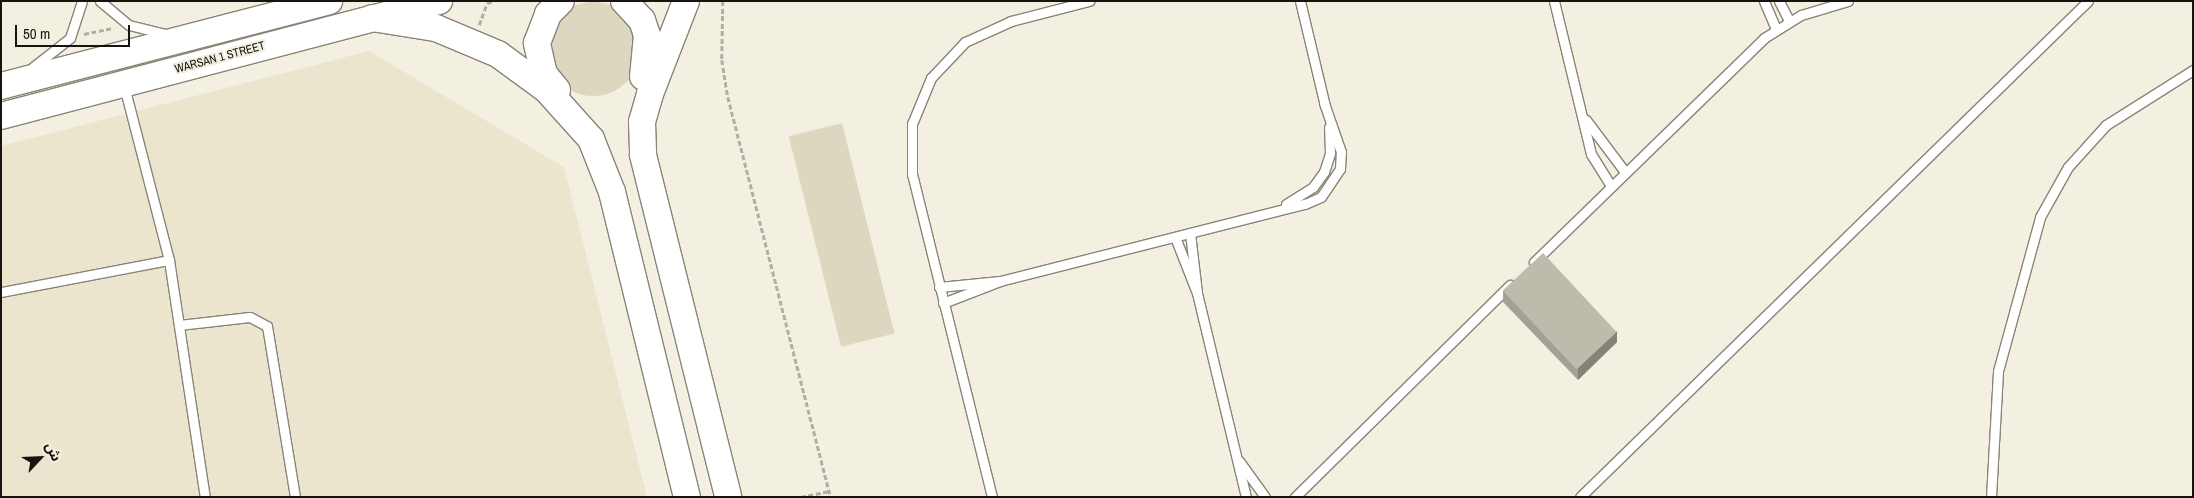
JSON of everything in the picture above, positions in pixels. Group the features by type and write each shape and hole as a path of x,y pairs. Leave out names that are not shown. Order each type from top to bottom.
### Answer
{"street":[{"name":"WARSAN 1 STREET","path":"4,85 191,39 329,1"},
{"name":"WARSAN 1 STREET","path":"1,116 439,1"},
{"path":"561,1 540,28 539,59 544,74 585,123 612,192 687,497"},
{"path":"624,1 642,20 647,35 642,122 647,182 728,497"},
{"path":"642,122 660,62 686,1"},
{"path":"372,18 436,28 498,54 547,90 591,139"}],"lane":[{"path":"4,85 64,45 78,23 82,1"},
{"path":"100,1 128,25 191,39"},
{"path":"992,497 939,287 910,149 912,124 930,78 965,42 987,30 1089,1"},
{"path":"1554,1 1585,117 1591,154 1611,186"},
{"path":"1764,1 1776,29"},
{"path":"1779,1 1789,21"},
{"path":"1527,269 1625,172 1776,29 1789,21 1848,1"},
{"path":"1580,497 2088,1"},
{"path":"1272,211 1313,188 1324,172 1330,134 1299,2"},
{"path":"1990,497 1998,371 2040,217 2068,167 2106,125 2193,70"},
{"path":"124,83 169,260 205,497"},
{"path":"943,303 1000,281 1272,211 1306,204 1332,184 1341,152 1324,103"},
{"path":"1585,117 1625,172"},
{"path":"1190,233 1197,293 1246,497"},
{"path":"1175,237 1197,293"},
{"path":"1,292 169,260"},
{"path":"1295,497 1520,276"},
{"path":"939,287 1000,281"},
{"path":"179,325 250,317 266,326 294,497"},
{"path":"1238,459 1264,497"}],"path":[{"path":"477,31 488,3 494,1"},
{"path":"723,1 722,60 728,97 831,497"},
{"path":"82,34 112,28"},
{"path":"801,497 829,491"}],"shaded area":[{"path":"593,2 611,6 626,16 636,31 640,49 636,67 626,82 611,92 593,96 575,92 560,82 550,67 546,49 550,31 560,16 575,6"},
{"path":"369,51 564,167 647,497 1,497 1,146"},
{"path":"842,123 894,334 841,347 789,136"}],"building":[{"path":"1543,253 1617,332 1576,369 1503,291"}]}
